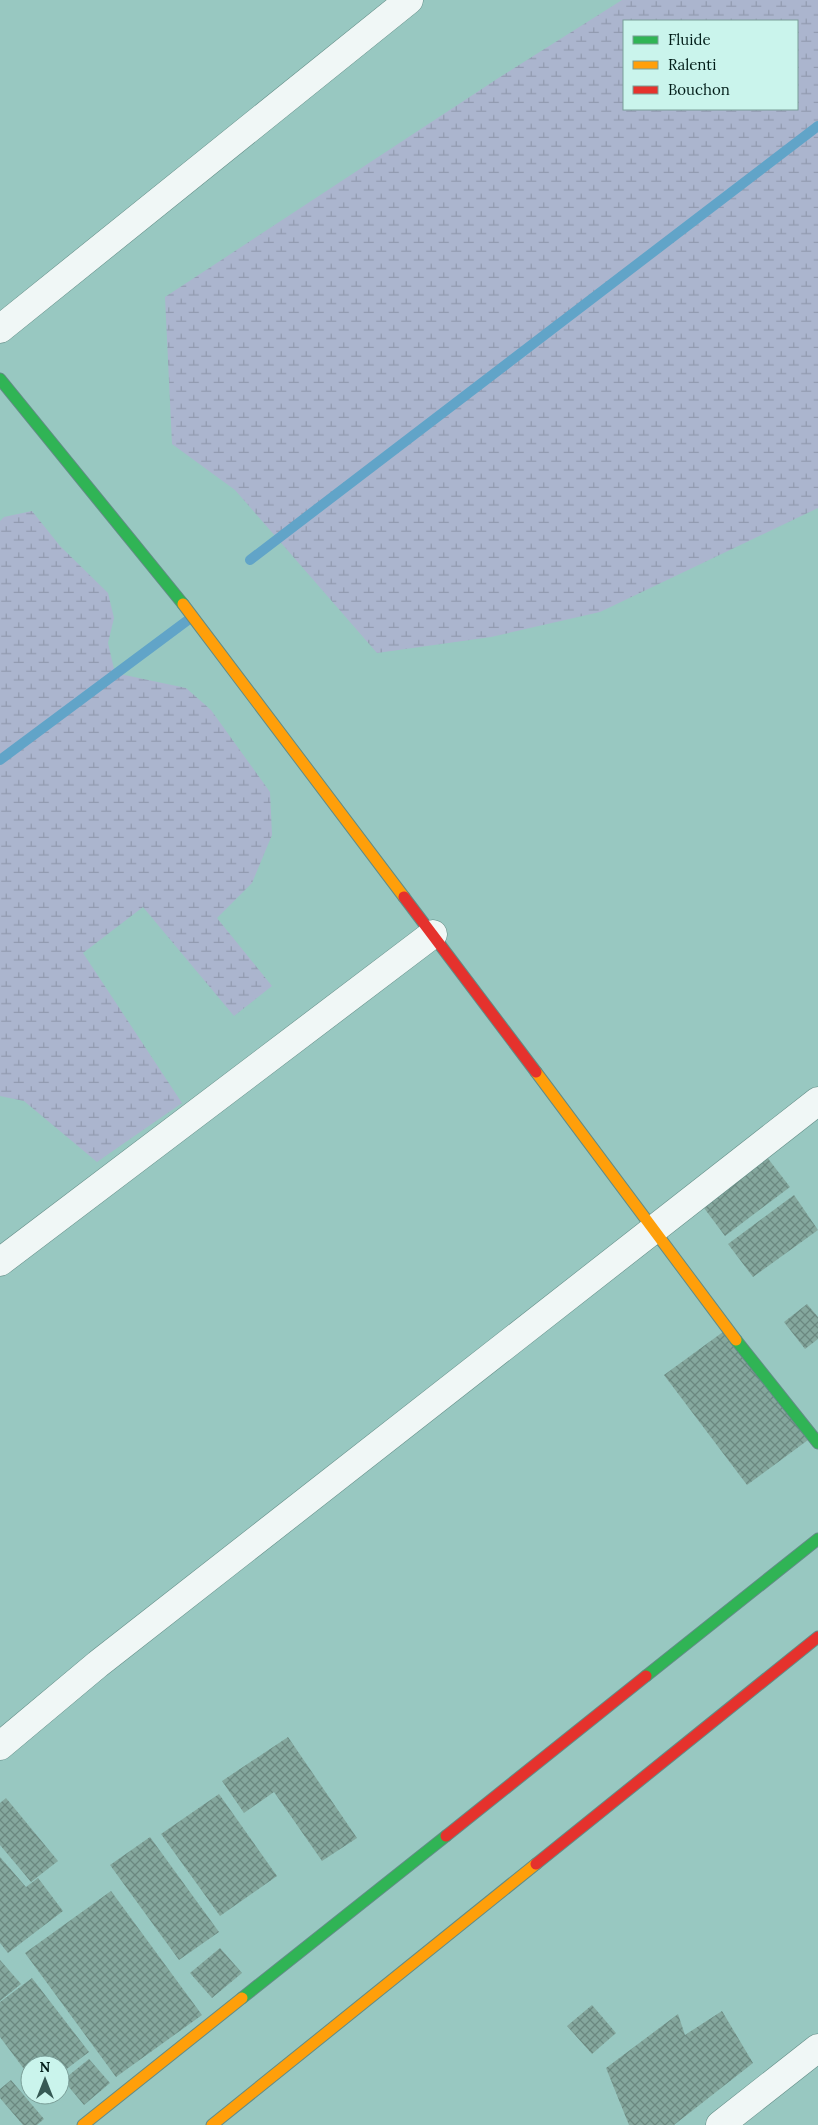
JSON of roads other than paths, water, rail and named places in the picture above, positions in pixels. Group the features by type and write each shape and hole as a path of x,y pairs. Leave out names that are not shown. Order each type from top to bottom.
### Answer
{"street":[{"path":"0,329 409,0"},
{"path":"0,379 192,616 654,1228 727,1329 750,1355 818,1443"},
{"path":"0,1262 433,934"},
{"path":"0,1746 98,1664 818,1101"},
{"path":"83,2125 818,1538"},
{"path":"212,2125 818,1637"},
{"path":"720,2125 818,2048"}],"waterway":[{"path":"250,560 818,126"},
{"path":"0,760 188,620"}]}
